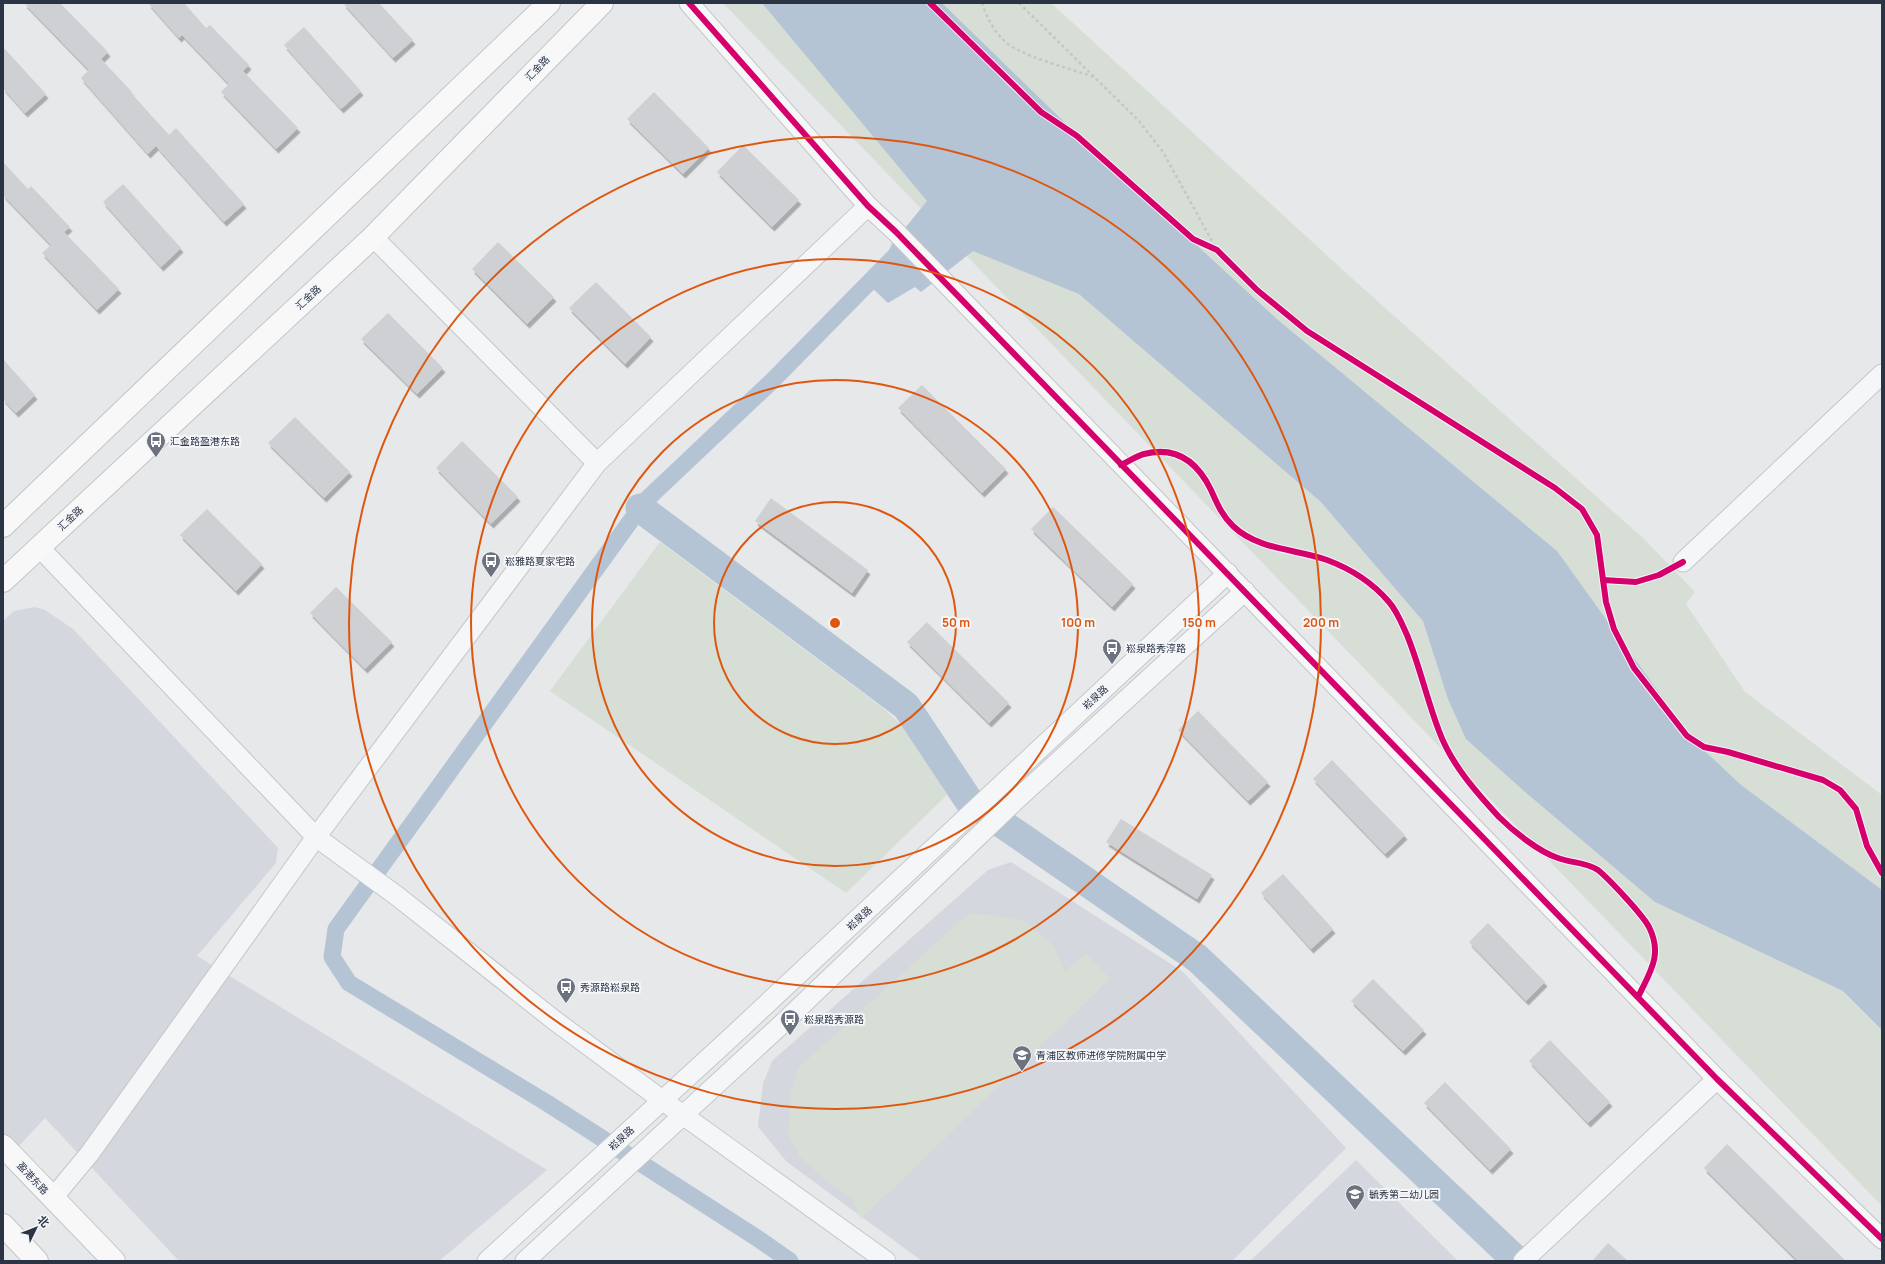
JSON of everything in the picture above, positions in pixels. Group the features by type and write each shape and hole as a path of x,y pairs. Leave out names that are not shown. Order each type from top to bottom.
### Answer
{"main road":[{"path":"3,526 549,3"},
{"name":"汇金路","path":"3,581 373,237 602,3"},
{"name":"盈港东路","path":"3,1146 52,1199 114,1261"},
{"path":"6,1234 37,1261"}],"street":[{"path":"689,3 868,206 896,232 1157,502 1228,573 1310,661 1717,1078 1882,1239"},
{"path":"52,1199 90,1152 316,837 597,463 868,206"},
{"path":"373,237 597,463"},
{"path":"1683,562 1882,374"},
{"path":"39,547 316,837 397,896 554,1020 662,1100 886,1261"},
{"name":"崧泉路","path":"487,1261 1228,573"},
{"path":"525,1261 783,1022 1015,801 1245,591"},
{"path":"1522,1261 1717,1078"}],"path":[{"path":"982,3 993,27 1007,43 1022,51 1095,77"},
{"path":"1019,3 1139,121 1163,152 1217,250 1222,255"},
{"path":"1205,244 1217,250"}],"shaded area":[{"path":"723,3 1051,3 1355,281 1644,539 1695,592 1686,604 1745,692 1882,795 1882,1206"},
{"path":"660,542 883,708 911,734 947,795 846,893 550,691"},
{"path":"35,607 45,610 73,629 278,848 276,863 197,956 547,1170 439,1261 179,1261 45,1118 3,1163 3,621 14,611"},
{"name":"青浦区教师进修学院附属中学","path":"1011,862 1182,971 1346,1148 1232,1261 922,1261 787,1162 758,1127 763,1084 772,1061 988,870"},
{"path":"968,914 982,914 1024,921 1053,945 1065,971 1086,953 1110,979 861,1219 852,1198 827,1181 800,1157 788,1133 791,1093 798,1068"},
{"name":"毓秀第二幼儿园","path":"1356,1160 1458,1261 1250,1261"}],"water":[{"path":"762,3 942,3 1092,149 1278,320 1557,551 1693,740 1741,785 1882,890 1882,1030 1843,991 1655,902 1524,791 1466,739 1448,699 1423,621 1321,502 1079,294 973,251 921,292 915,287 888,303 871,287 892,244 927,201"}],"building":[{"path":"24,3 60,3 108,52 101,59 169,135 176,128 244,204 224,222 156,146 148,154 81,78 89,70"},
{"path":"148,3 184,3 206,28 210,25 249,65 243,71 298,128 276,149 221,92 229,84 182,35 179,38"},
{"path":"343,3 379,3 413,40 393,58"},
{"path":"304,27 361,91 341,109 284,45"},
{"path":"3,47 46,94 25,113 3,88"},
{"path":"654,92 709,148 683,174 627,119"},
{"path":"743,145 799,200 772,227 717,172"},
{"path":"3,162 28,189 31,186 70,227 64,232 119,289 97,310 42,253 51,245 3,195"},
{"path":"123,184 181,248 161,267 103,202"},
{"path":"498,242 554,297 527,324 472,269"},
{"path":"596,282 651,337 625,364 569,308"},
{"path":"388,313 443,368 417,394 361,339"},
{"path":"3,359 35,395 16,413 3,399"},
{"path":"922,385 1006,469 982,493 898,408"},
{"path":"295,417 350,472 324,498 268,443"},
{"path":"462,441 518,497 491,524 436,468"},
{"path":"771,498 868,570 852,593 755,521"},
{"path":"1053,507 1133,584 1112,607 1031,529"},
{"path":"207,509 262,564 236,591 180,535"},
{"path":"336,587 392,642 365,669 310,613"},
{"path":"927,622 1009,703 989,723 907,642"},
{"path":"1198,711 1268,782 1248,801 1178,730"},
{"path":"1332,760 1405,835 1385,854 1313,779"},
{"path":"1121,819 1212,875 1197,899 1106,842"},
{"path":"1283,874 1333,929 1311,949 1261,893"},
{"path":"1488,923 1545,982 1526,1001 1469,942"},
{"path":"1373,979 1424,1030 1403,1051 1351,1001"},
{"path":"1550,1040 1610,1102 1588,1123 1529,1061"},
{"path":"1445,1082 1511,1149 1490,1170 1424,1103"},
{"path":"1727,1144 1846,1261 1798,1261 1704,1168"},
{"path":"1608,1243 1628,1261 1592,1261"}],"waterway":[{"path":"790,1261 757,1238 547,1103 349,983 332,957 336,929 645,501 772,381 894,257"},
{"path":"640,508 906,706 969,801 1197,958 1517,1261"}],"cycle path":[{"path":"689,3 868,206 896,232 1717,1079 1882,1239"},
{"path":"930,3 1041,112 1077,136 1193,239 1217,250 1257,290 1307,331 1555,488 1582,509 1597,535 1606,602 1614,629 1634,668 1687,736 1704,747 1728,752 1823,780 1840,790 1856,809 1867,846 1882,873"},
{"path":"1121,465 1144,454 1155,452 1176,454 1184,458 1199,471 1226,518 1243,534 1254,540 1278,548 1327,560 1353,572 1376,588 1389,602 1399,618 1416,659 1444,743 1457,766 1473,788 1505,823 1535,846 1563,860 1589,865 1598,870 1625,897 1649,927 1655,946 1655,955 1650,971 1638,997"},
{"path":"1603,580 1636,582 1659,575 1683,562"}],"place":[{"name":"汇金路盈港东路","path":"156,458"},
{"name":"崧雅路夏家宅路","path":"491,578"},
{"name":"崧泉路秀淳路","path":"1112,665"},
{"name":"秀源路崧泉路","path":"566,1004"},
{"name":"崧泉路秀源路","path":"790,1036"},
{"name":"青浦区教师进修学院附属中学","path":"1022,1072"},
{"name":"毓秀第二幼儿园","path":"1355,1211"}]}
